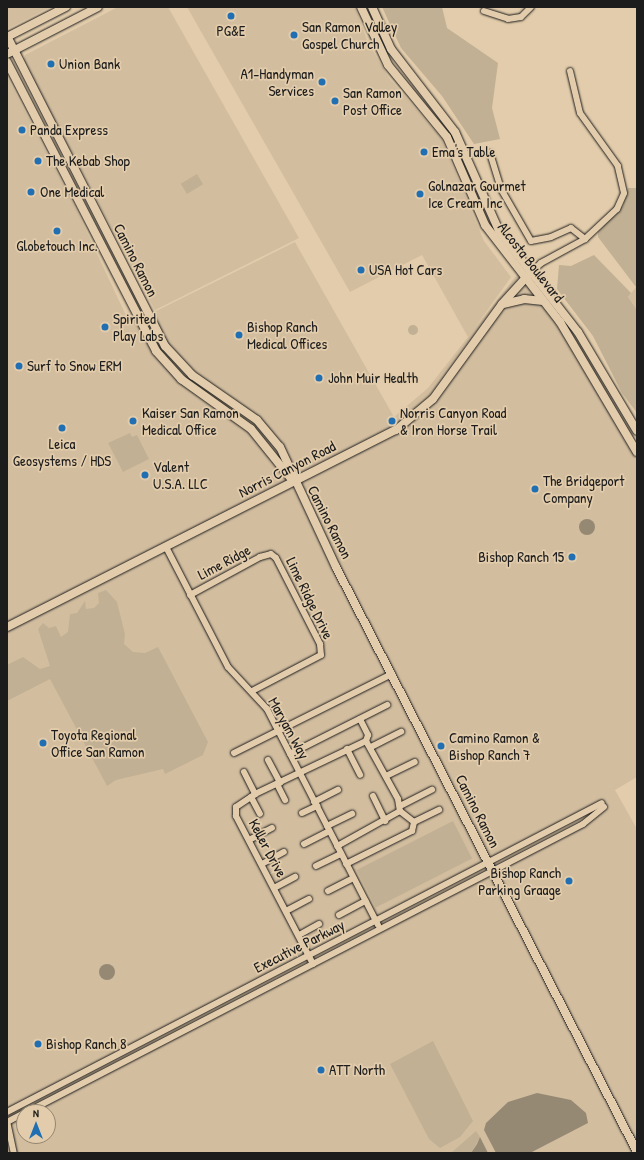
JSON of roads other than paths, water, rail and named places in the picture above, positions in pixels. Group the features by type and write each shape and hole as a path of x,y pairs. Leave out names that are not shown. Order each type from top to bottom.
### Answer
{"main road":[{"path":"7,37 66,7"},
{"path":"10,52 98,7"},
{"name":"Alcosta Boulevard","path":"361,7 388,65 447,137 485,225 576,347 637,452"},
{"name":"Alcosta Boulevard","path":"372,7 391,50 455,132 499,232 578,332 637,431"},
{"name":"Camino Ramon","path":"7,37 10,52 165,346 192,375 266,429 280,447 293,481 637,1152"},
{"name":"Camino Ramon","path":"7,62 156,351 181,379 254,432 293,481"},
{"name":"Norris Canyon Road","path":"7,627 396,430 427,406 502,304 530,273"},
{"path":"502,304 524,299 543,301"}],"street":[{"path":"484,11 508,19 521,17 531,7"},
{"path":"530,273 541,263 585,239 617,209 624,183 618,166 580,112 570,71"},
{"path":"490,153 501,189 531,241 551,237 571,228 585,239"},
{"name":"Maryam Way","path":"166,547 228,667 252,692 278,731 380,930"},
{"name":"Lime Ridge","path":"190,595 271,554"},
{"name":"Lime Ridge Drive","path":"252,692 321,656 320,644 306,615 271,554"},
{"path":"234,753 392,674"},
{"path":"290,754 387,705"},
{"path":"360,719 368,735 366,741 371,747 386,776 400,808 414,822"},
{"path":"371,747 401,732"},
{"name":"Keller Drive","path":"313,964 249,840 236,811 253,796 366,741"},
{"path":"347,749 360,775"},
{"path":"268,760 285,800"},
{"path":"386,776 415,762"},
{"path":"244,772 260,814"},
{"path":"302,813 338,790"},
{"path":"337,846 385,821 400,808 432,790"},
{"path":"372,796 385,821"},
{"name":"Executive Parkway","path":"7,1112 603,805 583,824 42,1104"},
{"path":"346,864 407,834 414,822 439,810"},
{"path":"304,844 352,814"},
{"path":"249,840 272,828"},
{"path":"262,864 284,852"},
{"path":"316,866 341,854"},
{"path":"274,888 296,877"},
{"path":"328,890 353,878"},
{"path":"286,911 309,899"},
{"path":"339,915 365,901"},
{"path":"299,935 319,924"},
{"path":"321,949 325,958"},
{"path":"7,1121 14,1153"}],"place":[{"name":"PG&E","path":"231,16"},
{"name":"San Ramon Valley Gospel Church","path":"294,35"},
{"name":"Union Bank","path":"51,64"},
{"name":"A1-Handyman Services","path":"322,82"},
{"name":"San Ramon Post Office","path":"335,101"},
{"name":"Panda Express","path":"22,130"},
{"name":"Ema's Table","path":"424,152"},
{"name":"The Kebab Shop","path":"38,161"},
{"name":"One Medical","path":"31,192"},
{"name":"Golnazar Gourmet Ice Cream Inc","path":"420,194"},
{"name":"Globetouch Inc.","path":"57,231"},
{"name":"USA Hot Cars","path":"361,270"},
{"name":"Spirited Play Labs","path":"105,327"},
{"name":"Bishop Ranch Medical Offices","path":"239,335"},
{"name":"Surf to Snow ERM","path":"19,366"},
{"name":"John Muir Health","path":"319,378"},
{"name":"Kaiser San Ramon Medical Office","path":"133,421"},
{"name":"Norris Canyon Road & Iron Horse Trail","path":"392,421"},
{"name":"Leica Geosystems / HDS","path":"62,428"},
{"name":"Valent U.S.A. LLC","path":"145,475"},
{"name":"The Bridgeport Company","path":"535,489"},
{"name":"Bishop Ranch 15","path":"572,557"},
{"name":"Toyota Regional Office San Ramon","path":"43,743"},
{"name":"Camino Ramon & Bishop Ranch 7","path":"441,746"},
{"name":"Bishop Ranch Parking Graage","path":"569,881"},
{"name":"Bishop Ranch 8","path":"38,1044"},
{"name":"ATT North","path":"321,1070"}]}
